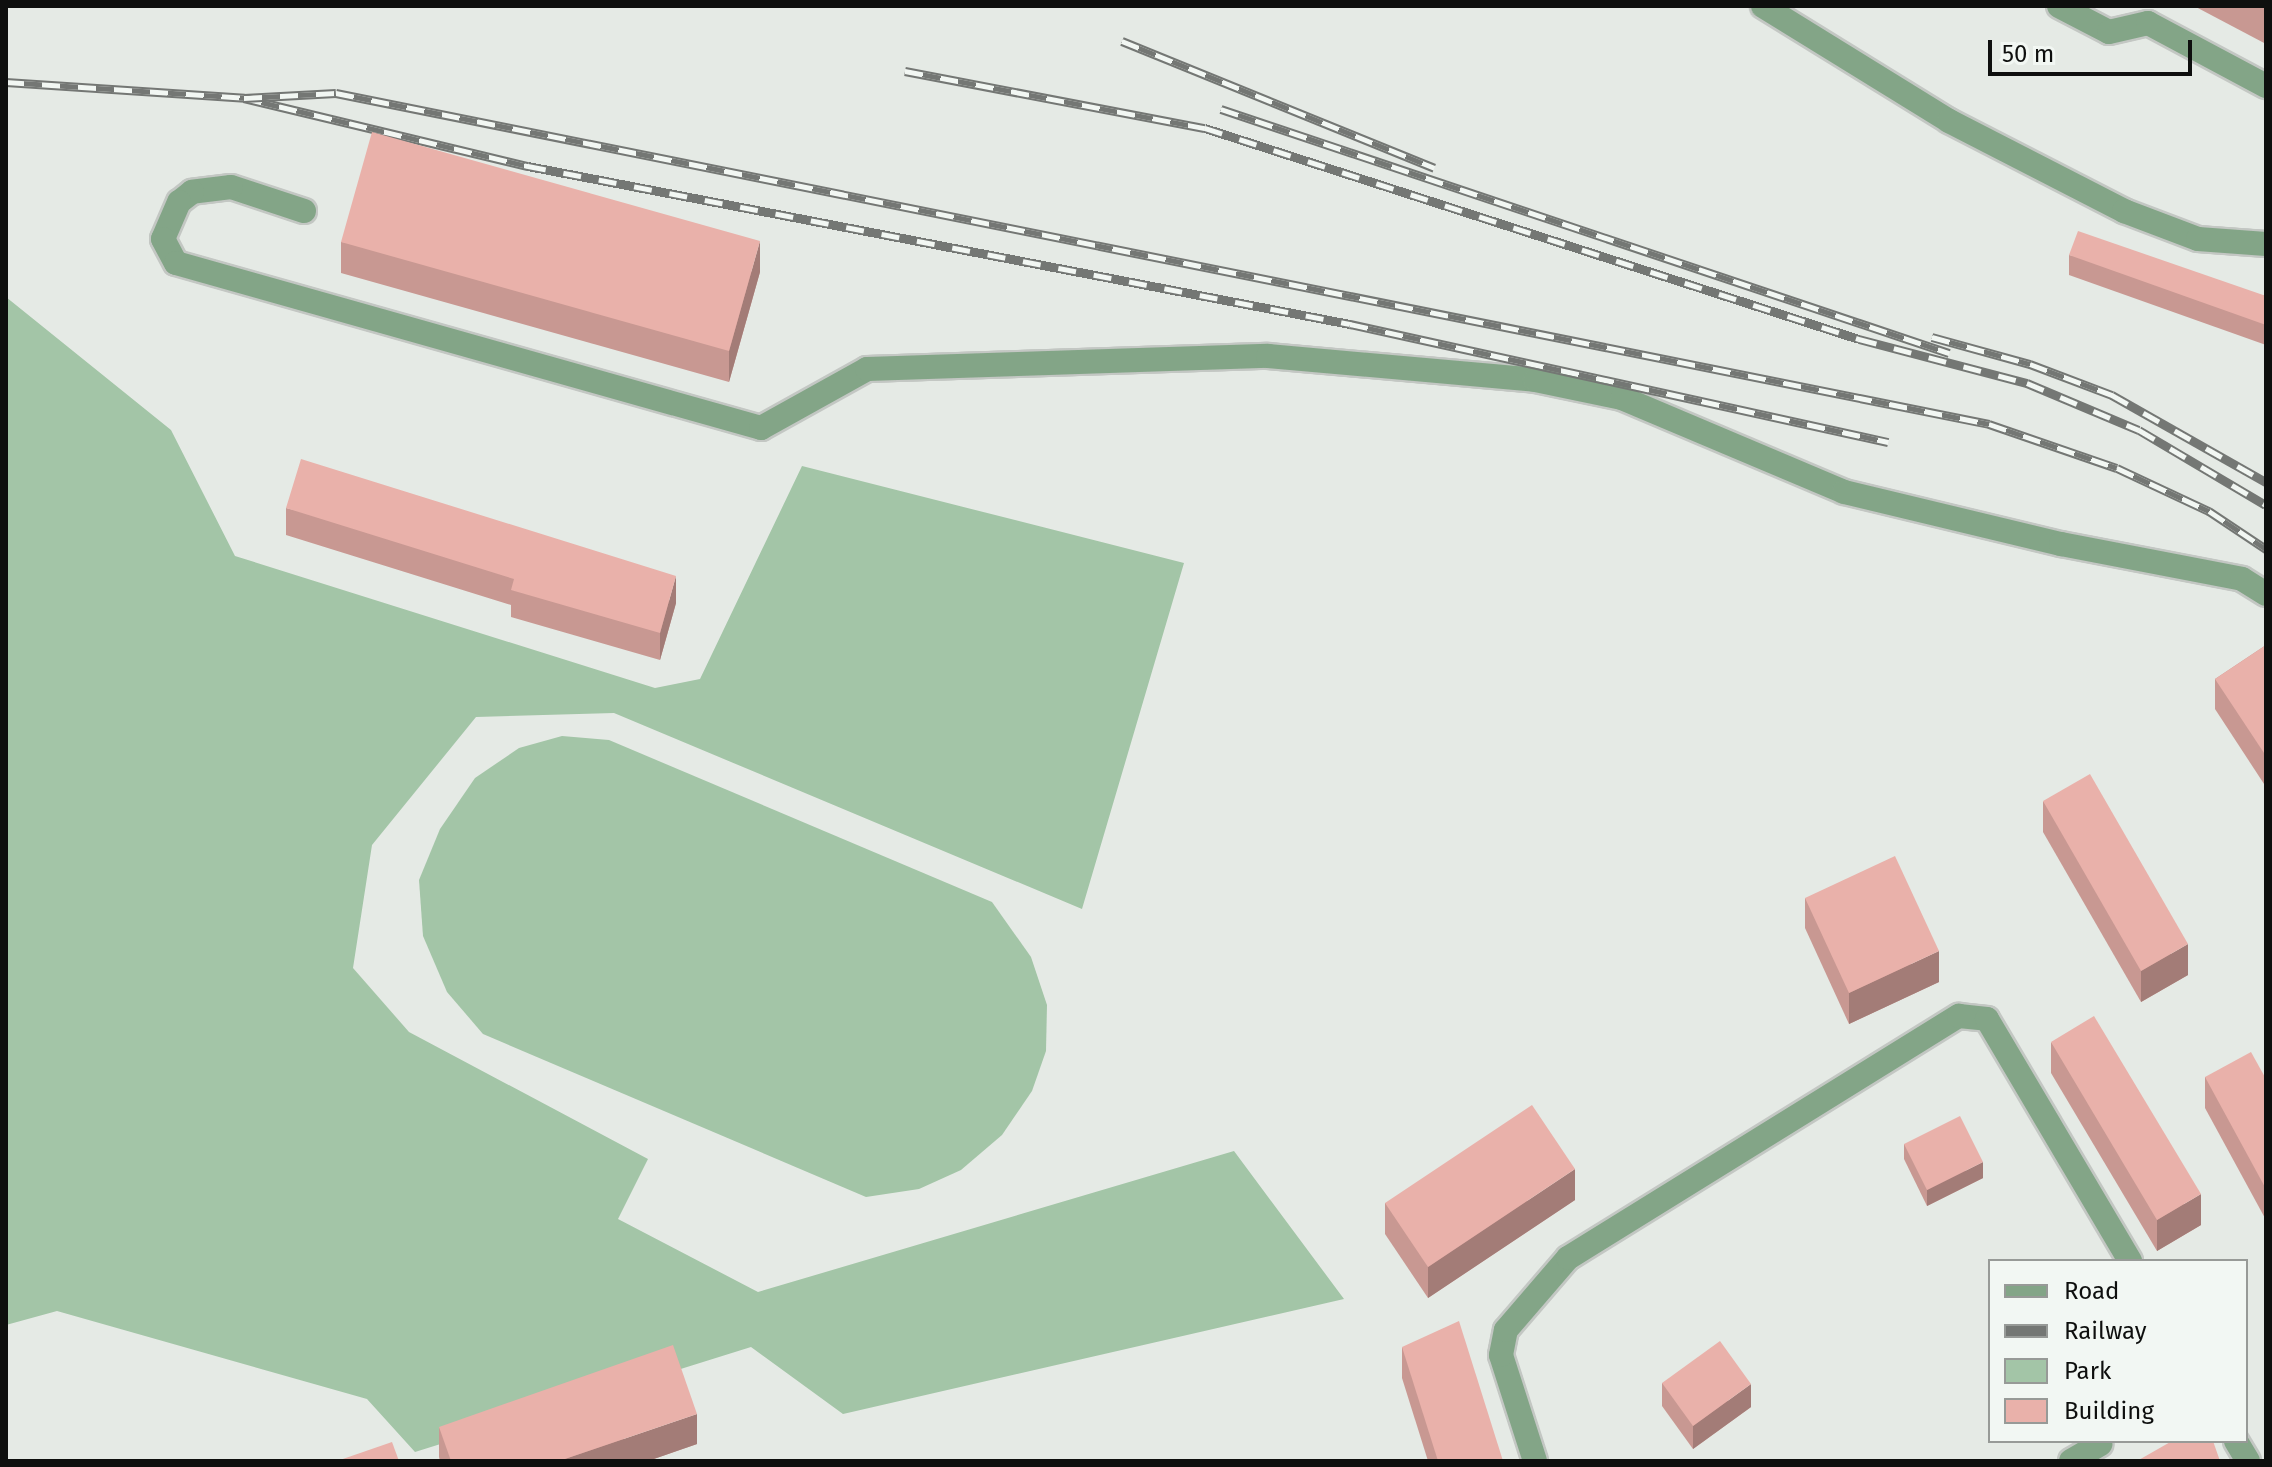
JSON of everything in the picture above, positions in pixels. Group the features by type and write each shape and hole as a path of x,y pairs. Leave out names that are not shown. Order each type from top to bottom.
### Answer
{"lane":[{"path":"1763,6 1949,121 2124,211 2198,239 2266,244"},
{"path":"2059,6 2109,32 2152,14 2266,86"},
{"path":"304,211 231,187 192,192 179,202 163,239 176,263 761,428 867,369 1268,356 1535,380 1622,398 1844,492 2061,544 2242,579 2266,594"},
{"path":"1535,1461 1501,1355 1506,1330 1568,1258 1959,1016 1987,1019 2129,1259"},
{"path":"2237,1443 2248,1461"},
{"path":"2071,1461 2101,1444"}],"green space":[{"path":"6,297 171,430 235,556 655,688 700,679 802,466 1184,563 1082,909 614,713 476,717 372,845 353,968 409,1032 648,1159 618,1219 758,1292 1234,1151 1344,1299 843,1414 751,1347 415,1452 367,1399 57,1311 6,1325"},
{"path":"562,736 609,740 992,902 1031,957 1047,1005 1046,1051 1032,1091 1002,1135 961,1170 919,1189 866,1197 483,1034 447,992 423,936 419,880 440,829 475,778 519,748"}],"building":[{"path":"372,132 760,241 729,351 341,242"},
{"path":"2078,231 2266,296 2266,325 2069,255"},
{"path":"301,459 676,576 660,633 511,590 514,579 286,508"},
{"path":"2266,645 2266,756 2215,679"},
{"path":"2090,774 2188,944 2141,971 2043,801"},
{"path":"1895,856 1939,951 1849,993 1805,898"},
{"path":"2094,1016 2201,1194 2157,1220 2051,1042"},
{"path":"2251,1052 2266,1079 2266,1189 2205,1077"},
{"path":"1532,1105 1575,1169 1428,1267 1385,1203"},
{"path":"1960,1116 1983,1162 1927,1190 1904,1144"},
{"path":"1459,1321 1503,1461 1438,1461 1402,1347"},
{"path":"1720,1341 1751,1384 1693,1426 1662,1383"},
{"path":"673,1345 697,1414 559,1461 451,1461 439,1427"},
{"path":"392,1442 399,1461 337,1461"},
{"path":"2168,1443 2214,1443 2220,1461 2137,1461"}],"railway":[{"path":"1122,41 1434,168"},
{"path":"905,71 1205,128 1859,339 2027,383 2139,430 2266,505"},
{"path":"6,82 244,98 528,166 1350,324 1888,442"},
{"path":"244,98 336,93 1989,424 2117,468 2209,511 2266,549"},
{"path":"1221,109 1949,353"},
{"path":"1932,337 2030,364 2112,395 2266,482"}]}
